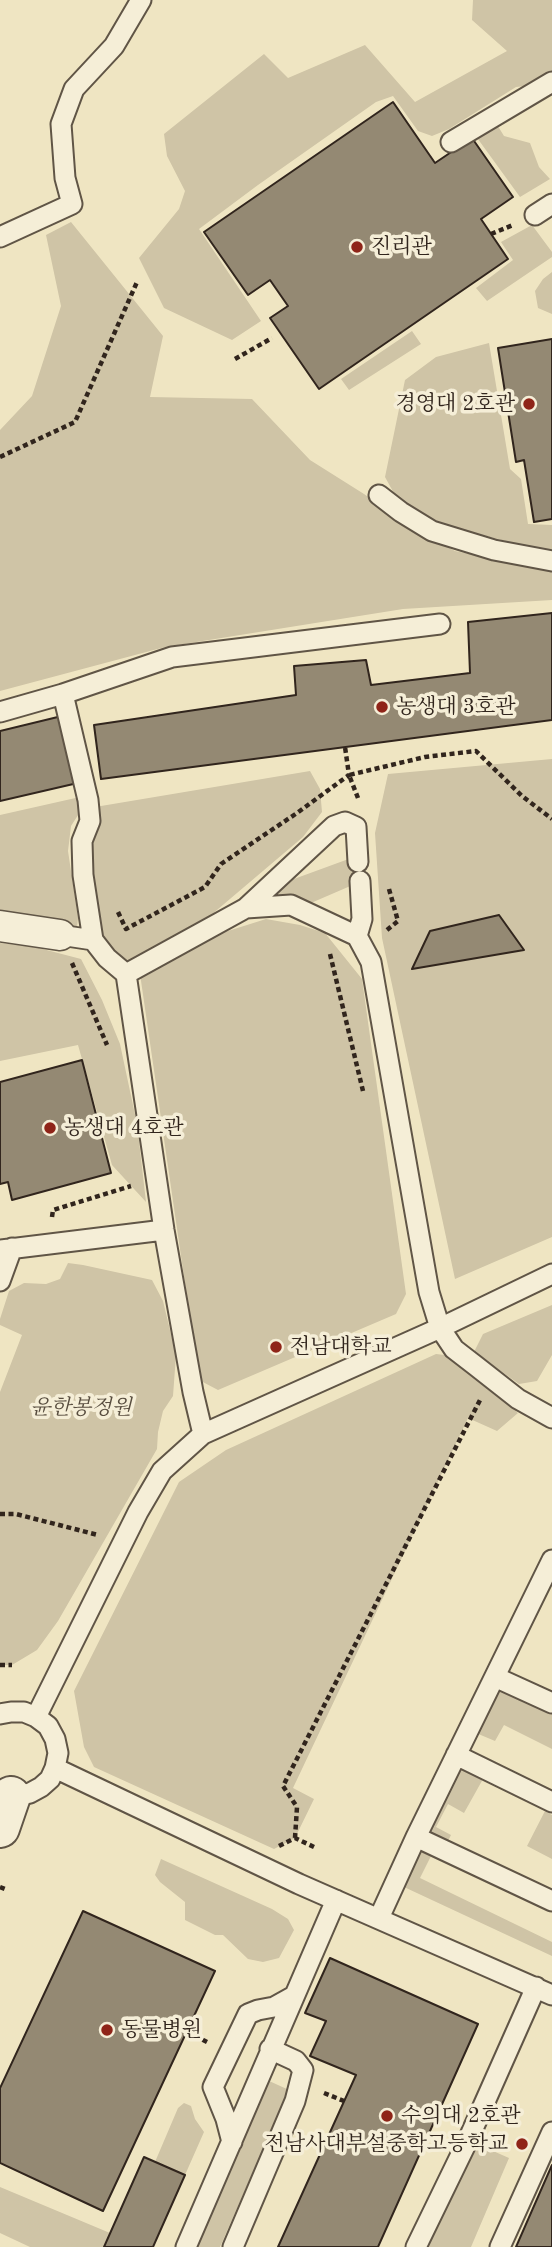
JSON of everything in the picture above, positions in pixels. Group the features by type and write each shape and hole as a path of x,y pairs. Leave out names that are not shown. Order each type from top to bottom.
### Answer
{"street":[{"path":"0,926 60,935"}],"lane":[{"path":"0,237 72,204 65,178 61,124 74,89 114,47 141,0"},
{"path":"451,142 552,82"},
{"path":"535,215 552,204"},
{"path":"379,495 432,531 494,550 552,561"},
{"path":"0,712 172,657 440,624"},
{"path":"63,694 89,800 90,821 82,841 86,903 93,940 107,958 126,974 164,1230 203,1434"},
{"path":"126,974 246,908 334,826 345,822 356,827 362,919 357,936"},
{"path":"246,908 291,905 357,936 371,962 429,1292 440,1328 454,1349 518,1399 552,1418"},
{"path":"60,935 93,940"},
{"path":"0,1281 6,1249 164,1230"},
{"path":"37,1717 138,1512 162,1471 203,1434 440,1328 552,1274"},
{"path":"379,1918 552,1560"},
{"path":"495,1677 552,1703"},
{"path":"0,1714 24,1712 37,1717 48,1726 58,1753 50,1779 30,1794 4,1805"},
{"path":"456,1755 552,1802"},
{"path":"55,1768 336,1900 544,1991 416,2247"},
{"path":"416,1837 550,1895"},
{"path":"186,2247 336,1900"},
{"path":"232,2142 214,2087 248,2014 274,2007 292,1997"},
{"path":"233,2247 295,2101 303,2070 296,2060 270,2049"},
{"path":"500,2247 552,2132"}],"path":[{"path":"0,457 75,422 137,282"},
{"path":"234,359 272,338"},
{"path":"345,747 349,775"},
{"path":"86,903 111,899 126,929 205,887 221,864 349,775 425,757 476,751 522,796 552,819"},
{"path":"60,935 108,1045"},
{"path":"323,947 331,955 366,1101"},
{"path":"48,1244 53,1210 132,1186 130,1173"},
{"path":"295,1838 297,1807 283,1786 483,1394"},
{"path":"0,1514 16,1514 107,1537"},
{"path":"0,1665 12,1665"}],"green space":[{"path":"473,0 552,0 552,73 536,85 516,87 449,129 432,136 418,131 393,96 376,102 199,229 261,321 232,340 164,308 139,258 179,209 185,191 167,156 164,134 264,54 288,78 365,45 415,102 507,51 472,20"},
{"path":"496,123 504,136 530,143 539,167 550,179 520,197 475,135"},
{"path":"71,222 163,336 150,397 252,399 310,460 417,531 455,551 552,571 552,600 403,609 165,647 0,691 0,430 32,396 61,306 46,235"},
{"path":"532,225 552,252 552,257 487,301 476,288 513,260 501,242"},
{"path":"552,272 552,314 538,308 535,291"},
{"path":"412,331 421,344 349,390 341,379"},
{"path":"489,343 510,469 521,479 528,524 552,525 552,553 436,523 396,497 385,477 405,380 436,357"},
{"path":"552,759 552,1237 455,1279 382,938 375,833 388,774"},
{"path":"310,771 320,789 322,812 303,837 204,921 127,964 112,952 98,934 89,841 95,807"},
{"path":"80,797 82,809 71,826 68,851 77,927 23,918 0,911 0,815"},
{"path":"354,857 355,884 304,906 277,902 275,895 283,883"},
{"path":"266,919 325,933 362,979 406,1294 396,1314 218,1390 199,1380 140,974 228,931"},
{"path":"0,943 35,947 81,959 120,1044 137,1124 146,1202 112,1165 78,1045 0,1061"},
{"name":"윤한봉정원","path":"68,1263 152,1280 163,1301 176,1355 173,1396 163,1411 157,1449 58,1621 37,1650 12,1665 0,1665 0,1392 22,1335 0,1325 0,1319 9,1291 24,1283 46,1284 60,1279"},
{"path":"552,1305 552,1355 537,1381 519,1384 474,1352 483,1334"},
{"path":"436,1354 453,1356 518,1413 497,1431 468,1418 293,1788 314,1799 295,1838 274,1849 94,1767 84,1747 74,1691 179,1482 226,1450"},
{"path":"499,1686 552,1712 552,1749 504,1725 495,1741 476,1733"},
{"path":"457,1760 481,1772 483,1779 464,1813 448,1804 436,1827 451,1835 445,1847 422,1834"},
{"path":"545,1811 552,1815 552,1859 527,1846"},
{"path":"422,1849 432,1854 420,1878 552,1942 552,1956 404,1887 402,1880 417,1852"},
{"path":"161,1859 272,1909 288,1919 294,1930 279,1958 263,1962 248,1959 223,1935 215,1935 185,1920 185,1902 155,1875"},
{"path":"267,2080 289,2090 220,2247 193,2247"},
{"path":"184,2103 191,2106 195,2119 204,2132 185,2175 155,2162 178,2108"},
{"path":"468,2140 509,2158 471,2247 416,2247"},
{"path":"0,2187 110,2233 104,2247 30,2247 0,2233"}],"building":[{"name":"진리관","path":"393,102 435,163 472,138 513,197 481,219 508,259 319,389 270,318 288,306 270,280 248,295 204,232"},
{"name":"경영대 2호관","path":"552,339 552,519 534,522 524,460 516,462 498,348"},
{"name":"농생대 3호관","path":"552,613 552,720 101,779 94,725 296,695 294,666 366,660 371,685 470,673 468,622"},
{"path":"66,715 82,782 0,801 0,731"},
{"path":"499,915 524,950 412,969 430,931"},
{"name":"농생대 4호관","path":"82,1060 111,1173 12,1200 8,1182 0,1184 0,1082"},
{"name":"동물병원","path":"83,1911 215,1971 103,2211 0,2163 0,2088"},
{"name":"수의대 2호관","path":"330,1958 478,2024 378,2247 278,2247 356,2075 310,2056 326,2021 305,2013"},
{"path":"144,2157 185,2175 153,2247 104,2247"},
{"path":"552,2165 552,2247 516,2247"}],"place":[{"name":"진리관","path":"357,247"},
{"name":"경영대 2호관","path":"529,404"},
{"name":"농생대 3호관","path":"382,707"},
{"name":"농생대 4호관","path":"50,1128"},
{"name":"전남대학교","path":"276,1347"},
{"name":"동물병원","path":"107,2030"},
{"name":"수의대 2호관","path":"387,2116"},
{"name":"전남사대부설중학고등학교","path":"522,2144"}]}
